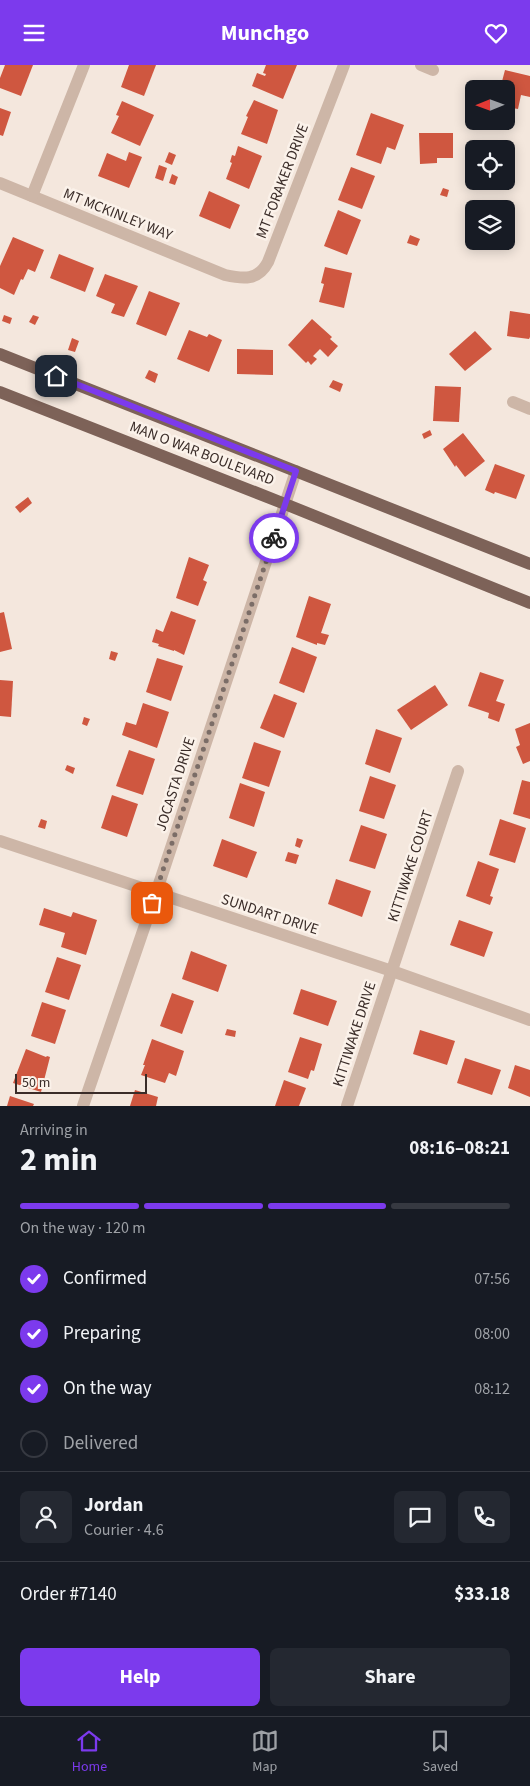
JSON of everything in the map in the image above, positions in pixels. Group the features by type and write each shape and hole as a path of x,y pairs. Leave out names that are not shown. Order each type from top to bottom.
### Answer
{"main road":[{"name":"MAN O WAR BOULEVARD","path":"0,354 530,564"},
{"name":"MAN O WAR BOULEVARD","path":"0,392 286,504 530,603"}],"street":[{"path":"32,196 84,65"},
{"name":"MT FORAKER DRIVE","path":"225,275 241,279 248,278 261,273 265,268 344,65"},
{"name":"MT MCKINLEY WAY","path":"0,183 225,275"},
{"path":"513,402 530,409"},
{"name":"JOCASTA DRIVE","path":"84,1106 296,471"},
{"name":"KITTIWAKE COURT","path":"392,971 458,771"},
{"name":"SUNDART DRIVE","path":"0,841 392,971 530,1020"},
{"name":"KITTIWAKE DRIVE","path":"346,1106 392,971"}],"building":[{"path":"5,65 33,65 21,96 0,88 0,78"},
{"path":"129,65 156,65 144,96 121,87"},
{"path":"266,65 297,65 283,99 252,86 257,73 265,76 266,74 263,73"},
{"path":"505,70 530,76 530,97 521,95 518,109 515,108 515,80 502,80"},
{"path":"254,100 278,110 267,144 241,134 248,117 246,116"},
{"path":"122,101 154,115 140,146 111,133 119,116 116,115"},
{"path":"0,108 11,112 3,136 0,135"},
{"path":"371,113 404,125 395,150 387,147 381,164 356,155"},
{"path":"419,133 453,133 453,158 437,158 437,163 420,164"},
{"path":"238,146 262,156 249,189 226,179 232,163 230,162 232,155 235,156"},
{"path":"129,152 142,157 129,188 98,176 107,153 126,161"},
{"path":"169,152 176,155 172,165 165,162"},
{"path":"159,165 167,168 163,181 155,178"},
{"path":"351,167 375,176 362,209 338,200"},
{"path":"172,174 178,177 175,185 169,183"},
{"path":"443,188 449,190 447,197 440,195"},
{"path":"209,191 240,205 230,229 199,216"},
{"path":"338,210 361,220 347,255 324,246"},
{"path":"410,235 420,239 417,246 407,243"},
{"path":"13,237 44,250 35,272 28,269 14,295 0,288 0,266"},
{"path":"59,254 94,268 85,292 50,278"},
{"path":"325,267 352,273 344,308 319,302 324,284 321,283"},
{"path":"105,274 138,286 124,317 111,313 115,304 96,296"},
{"path":"149,291 180,303 166,336 136,324"},
{"path":"510,311 530,314 529,339 507,336"},
{"path":"4,315 12,318 10,324 2,321"},
{"path":"33,315 39,317 35,325 29,322"},
{"path":"312,319 332,337 330,339 338,346 328,357 320,349 313,356 317,359 311,365 308,361 306,363 288,345"},
{"path":"189,330 207,337 209,334 222,340 209,372 177,359"},
{"path":"475,331 492,349 465,371 449,354"},
{"path":"72,338 79,341 75,352 68,350"},
{"path":"237,349 273,350 273,375 237,374"},
{"path":"149,370 158,374 155,383 145,378"},
{"path":"333,380 343,384 340,392 329,387"},
{"path":"435,386 461,387 459,422 433,421"},
{"path":"430,430 432,435 424,439 422,434"},
{"path":"463,433 485,461 465,477 456,465 455,467 443,449"},
{"path":"495,464 525,475 516,499 485,490"},
{"path":"28,497 32,503 20,513 15,507"},
{"path":"189,557 209,565 203,580 207,582 198,606 176,598"},
{"path":"309,596 331,604 321,633 329,635 325,645 317,643 317,645 296,637"},
{"path":"171,611 196,620 184,655 152,642 156,629 163,632"},
{"path":"4,612 12,649 0,652 0,613"},
{"path":"292,647 317,657 304,693 279,683"},
{"path":"111,651 118,653 115,661 109,659"},
{"path":"157,658 183,666 171,701 146,692"},
{"path":"480,672 504,680 496,701 505,704 499,722 488,718 489,713 468,706"},
{"path":"0,680 13,681 11,717 0,716"},
{"path":"435,685 448,705 411,730 397,710"},
{"path":"274,694 297,703 284,738 260,728"},
{"path":"143,703 169,712 157,748 122,735 126,722 136,725"},
{"path":"84,717 90,719 87,726 82,724"},
{"path":"530,723 530,761 523,764 516,747 520,745 515,729"},
{"path":"376,729 402,738 390,773 365,764"},
{"path":"254,742 281,751 269,787 242,778"},
{"path":"129,750 155,759 143,795 116,786"},
{"path":"67,765 75,768 73,774 65,770"},
{"path":"370,776 396,785 384,819 359,811"},
{"path":"522,780 530,782 530,819 513,814"},
{"path":"240,783 265,792 254,827 229,818"},
{"path":"112,795 138,804 127,837 101,828"},
{"path":"41,819 47,821 45,829 38,827"},
{"path":"500,819 526,828 515,863 489,855"},
{"path":"361,825 387,834 375,869 349,861"},
{"path":"297,838 303,840 300,848 295,846"},
{"path":"222,839 257,852 247,878 213,866"},
{"path":"288,852 299,855 296,864 285,861"},
{"path":"478,861 499,869 490,896 493,897 490,905 466,896"},
{"path":"336,879 371,891 362,917 328,904"},
{"path":"44,908 71,917 73,912 97,920 86,955 61,947 65,933 39,925"},
{"path":"459,920 493,932 484,957 450,945"},
{"path":"191,951 227,965 218,992 182,979"},
{"path":"57,957 81,965 69,1000 45,992"},
{"path":"301,989 337,1001 328,1026 293,1014"},
{"path":"172,993 194,1001 182,1034 160,1026"},
{"path":"42,1002 66,1010 55,1044 31,1036"},
{"path":"227,1029 236,1031 235,1037 225,1035"},
{"path":"420,1030 455,1041 447,1065 413,1054"},
{"path":"300,1037 322,1044 314,1071 311,1070 308,1079 288,1072"},
{"path":"152,1039 184,1051 176,1076 169,1073 165,1083 141,1075"},
{"path":"26,1049 50,1057 41,1092 13,1083"},
{"path":"465,1058 501,1070 492,1095 457,1083"},
{"path":"515,1065 530,1070 530,1097 508,1088"},
{"path":"284,1080 306,1088 299,1106 275,1106"},
{"path":"135,1090 158,1097 156,1106 130,1106"},
{"path":"10,1096 34,1104 33,1106 7,1106"}],"way so far":[{"path":"152,903 274,538"}],"route":[{"path":"56,376 296,471 274,538"}]}
